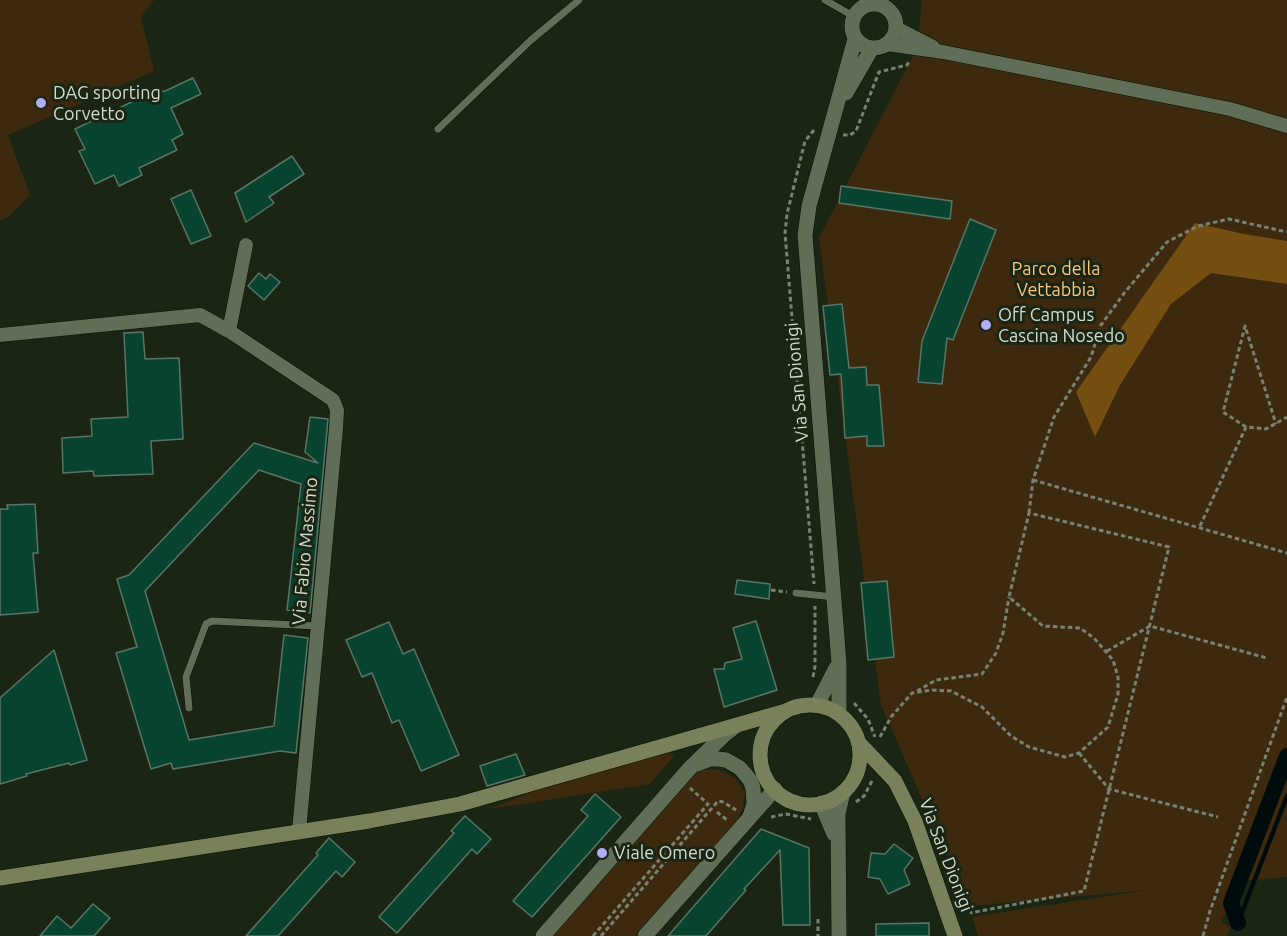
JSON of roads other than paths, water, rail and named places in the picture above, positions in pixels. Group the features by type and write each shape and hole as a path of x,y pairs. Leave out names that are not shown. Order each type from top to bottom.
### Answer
{"main road":[{"path":"0,878 369,821 460,804 801,706 817,705 839,714 851,726 858,742 860,750 858,770 851,784 831,800 805,804 794,802 775,789 763,770 761,747 770,726 786,711"},
{"name":"Via San Dionigi","path":"858,742 895,781 915,821 955,936"},
{"path":"858,770 865,764 875,762"}],"street":[{"path":"856,9 880,2 892,14 896,28 943,52"},
{"name":"Via San Dionigi","path":"839,714 839,663 805,235 809,206 855,39 851,28 856,9"},
{"name":"Via San Dionigi","path":"839,103 880,46 893,37 896,28"},
{"path":"855,39 863,45 943,52 1230,109 1287,126"},
{"path":"229,331 246,245"},
{"name":"Via Fabio Massimo","path":"0,334 200,315 229,331 333,400 337,410 299,831"},
{"path":"817,705 839,663"},
{"path":"694,765 737,725"},
{"path":"543,936 689,768 702,761 718,759 740,768 750,780 754,804 645,936"},
{"path":"743,815 775,789"},
{"path":"839,936 838,814 843,792"},
{"path":"822,803 838,845"}],"lane":[{"path":"438,129 531,40 579,0"},
{"path":"825,0 856,9"},
{"path":"796,593 834,597"},
{"path":"189,708 186,677 206,624 212,621 317,626"}],"waterway":[{"path":"1238,923 1231,903 1287,756"},
{"path":"1238,923 1287,796"}],"place":[{"name":"DAG sporting Corvetto","path":"41,103"},
{"name":"Off Campus Cascina Nosedo","path":"986,325"},
{"name":"Viale Omero","path":"602,853"}],"park label":[{"name":"Parco della Vettabbia","path":"1056,279"}]}
